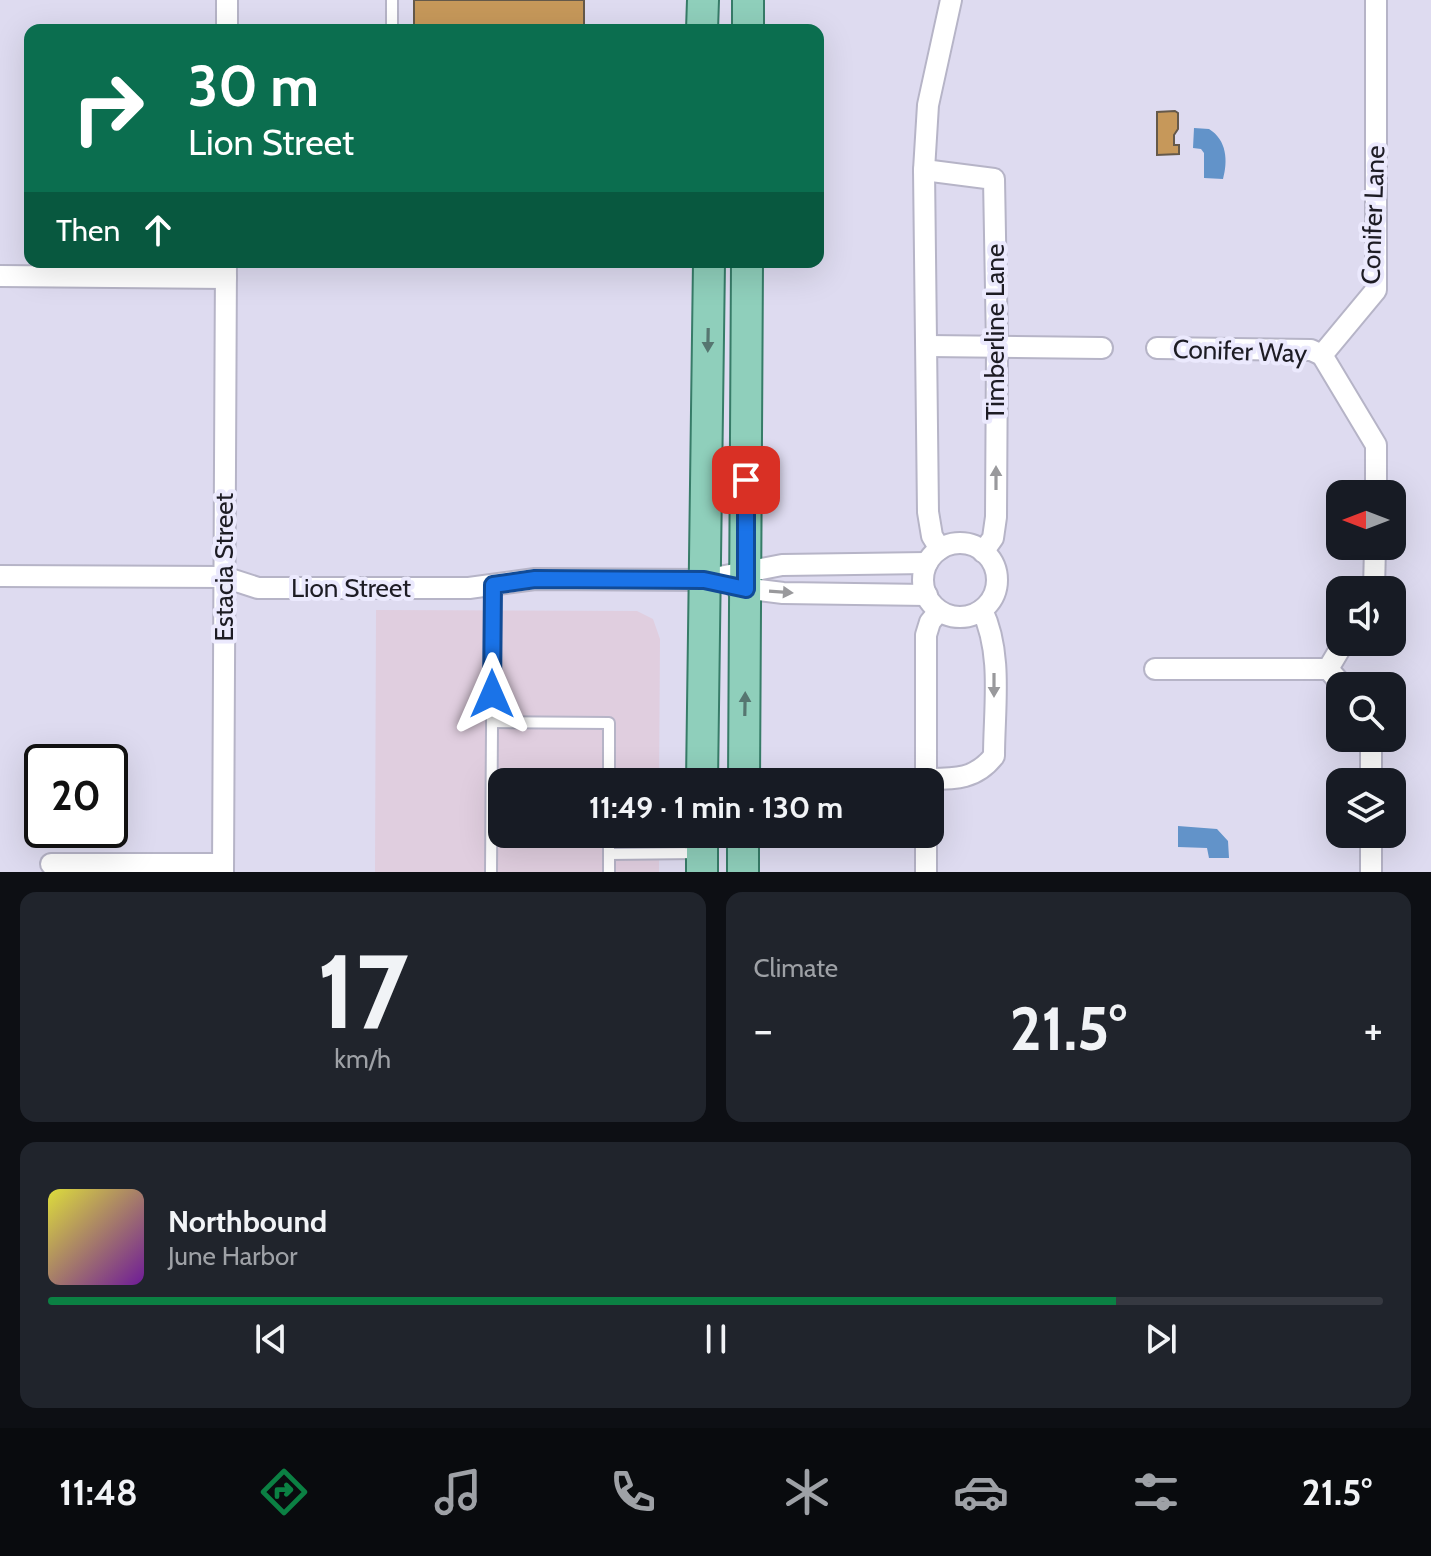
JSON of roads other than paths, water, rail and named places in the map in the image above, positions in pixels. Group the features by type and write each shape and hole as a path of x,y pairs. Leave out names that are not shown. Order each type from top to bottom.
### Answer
{"main road":[{"path":"702,24 703,0"},
{"path":"748,0 748,24"},
{"path":"702,768 709,268"},
{"path":"744,768 747,268"},
{"path":"743,848 743,872"}],"street":[{"path":"227,0 227,24"},
{"path":"926,768 926,635 933,603 923,581 934,556 928,512 924,170 928,105 951,0"},
{"name":"Conifer Lane","path":"1322,355 1376,290 1376,0"},
{"name":"Timberline Lane","path":"924,170 994,179 996,517 993,538 983,552"},
{"path":"0,276 226,270"},
{"name":"Estacia Street","path":"223,868 226,270"},
{"path":"928,346 1102,348"},
{"name":"Conifer Way","path":"1157,348 1311,350 1322,355"},
{"path":"1322,355 1376,445 1376,480"},
{"path":"704,580 745,581 783,593 933,603 961,617 982,610 990,601 997,579 994,566 983,552 965,544 952,544 934,556 782,565 745,581"},
{"name":"Lion Street","path":"0,576 224,577 258,588 469,588 535,579 704,580"},
{"path":"944,780 964,779 985,767 994,756 995,651 990,625 982,610"},
{"path":"1328,669 1336,656"},
{"path":"1155,669 1328,669 1331,672"},
{"path":"926,848 926,872"},
{"path":"1371,848 1371,872"},
{"path":"51,864 223,868"}],"lane":[{"path":"392,0 392,24"},
{"path":"491,872 493,585"},
{"path":"492,722 609,723 609,768"},
{"path":"609,848 609,872"},
{"path":"609,854 702,853"}],"water":[{"path":"1194,128 1209,129 1223,145 1226,158 1223,179 1204,178 1204,153 1201,149 1193,148"},
{"path":"1178,826 1217,829 1228,841 1229,858 1209,858 1207,848 1178,847"}]}
